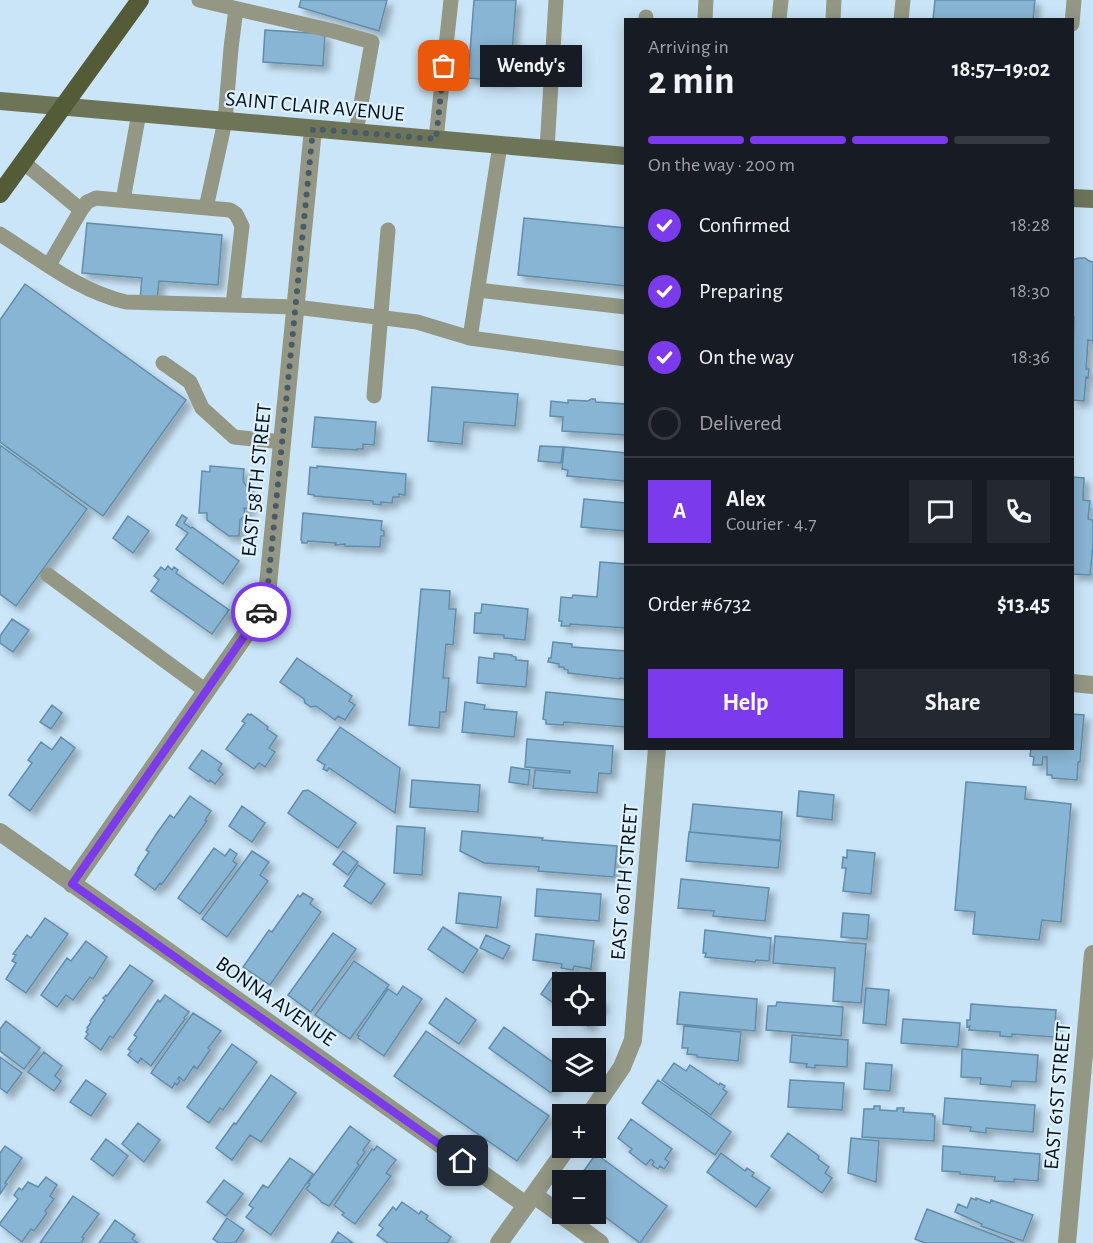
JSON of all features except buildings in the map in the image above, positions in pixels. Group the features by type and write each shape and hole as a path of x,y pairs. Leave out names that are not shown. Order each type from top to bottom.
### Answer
{"main road":[{"path":"0,194 140,0"},
{"name":"SAINT CLAIR AVENUE","path":"0,101 624,156"},
{"path":"1074,198 1093,199"}],"street":[{"name":"EAST 58TH STREET","path":"72,884 266,605 313,129"},
{"path":"1074,683 1093,684"},
{"name":"EAST 60TH STREET","path":"597,1104 622,1067 633,1040 657,750"},
{"name":"BONNA AVENUE","path":"0,832 530,1200 600,1243"},
{"name":"EAST 61ST STREET","path":"1067,1243 1093,954"},
{"path":"499,1243 560,1158"}],"lane":[{"path":"199,0 236,9 260,7 372,42 356,132"},
{"path":"436,139 451,0"},
{"path":"547,149 556,0"},
{"path":"705,18 706,0"},
{"path":"779,18 781,0"},
{"path":"833,18 834,0"},
{"path":"901,18 903,0"},
{"path":"1072,18 1074,0"},
{"path":"206,208 225,121 236,9"},
{"path":"123,200 139,113"},
{"path":"470,338 500,145"},
{"path":"23,162 81,210"},
{"path":"49,265 81,210 87,202 96,198 230,210 236,214 242,226 233,305"},
{"path":"374,396 388,230"},
{"path":"0,234 98,293 126,302 295,307 417,322 470,338 624,358"},
{"path":"478,290 624,307"},
{"path":"163,363 190,382 202,408 234,437 282,442"},
{"path":"48,575 206,691"}],"way so far":[{"path":"261,612 266,605 313,129 436,139 444,66"}],"place":[{"name":"Wendy's","path":"444,66"}],"route":[{"path":"261,612 72,884 463,1161"}]}
